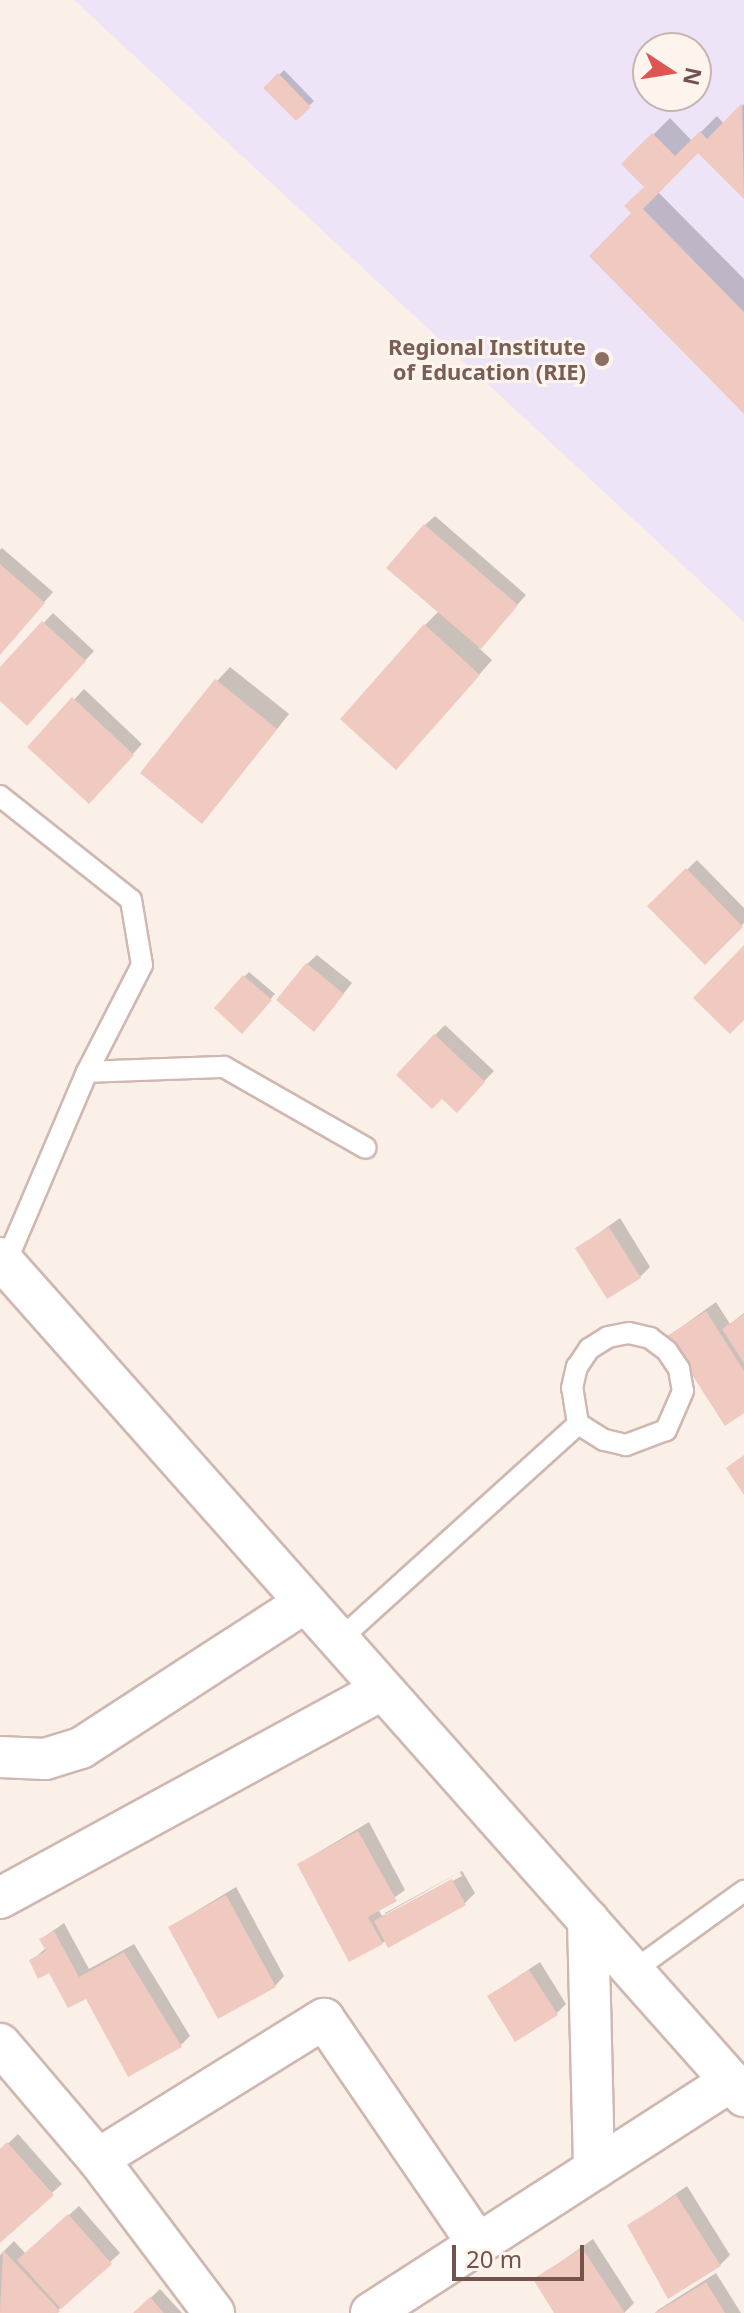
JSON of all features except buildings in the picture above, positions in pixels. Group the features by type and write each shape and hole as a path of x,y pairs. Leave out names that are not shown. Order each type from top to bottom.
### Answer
{"street":[{"path":"2,1261 379,1691 738,2088 594,2169 371,2313"},
{"path":"0,1757 45,1759 81,1748 303,1604"},
{"path":"0,1898 379,1691"},
{"path":"588,1920 594,2169"},
{"path":"98,2159 324,2019 478,2244"},
{"path":"0,2044 98,2159 214,2313"}],"lane":[{"path":"0,796 131,900 142,965 87,1072 2,1261"},
{"path":"87,1072 224,1067 366,1148"},
{"path":"629,1333 650,1338 667,1351 679,1369 683,1391 666,1430 626,1445 604,1440 578,1424 572,1388 577,1367 589,1349 629,1333"},
{"path":"337,1642 578,1424"},
{"path":"633,1971 744,1891"}],"shaded area":[{"name":"Regional Institute of Education (RIE)","path":"74,0 744,0 744,622"}],"place":[{"name":"Regional Institute of Education (RIE)","path":"602,359"}]}
